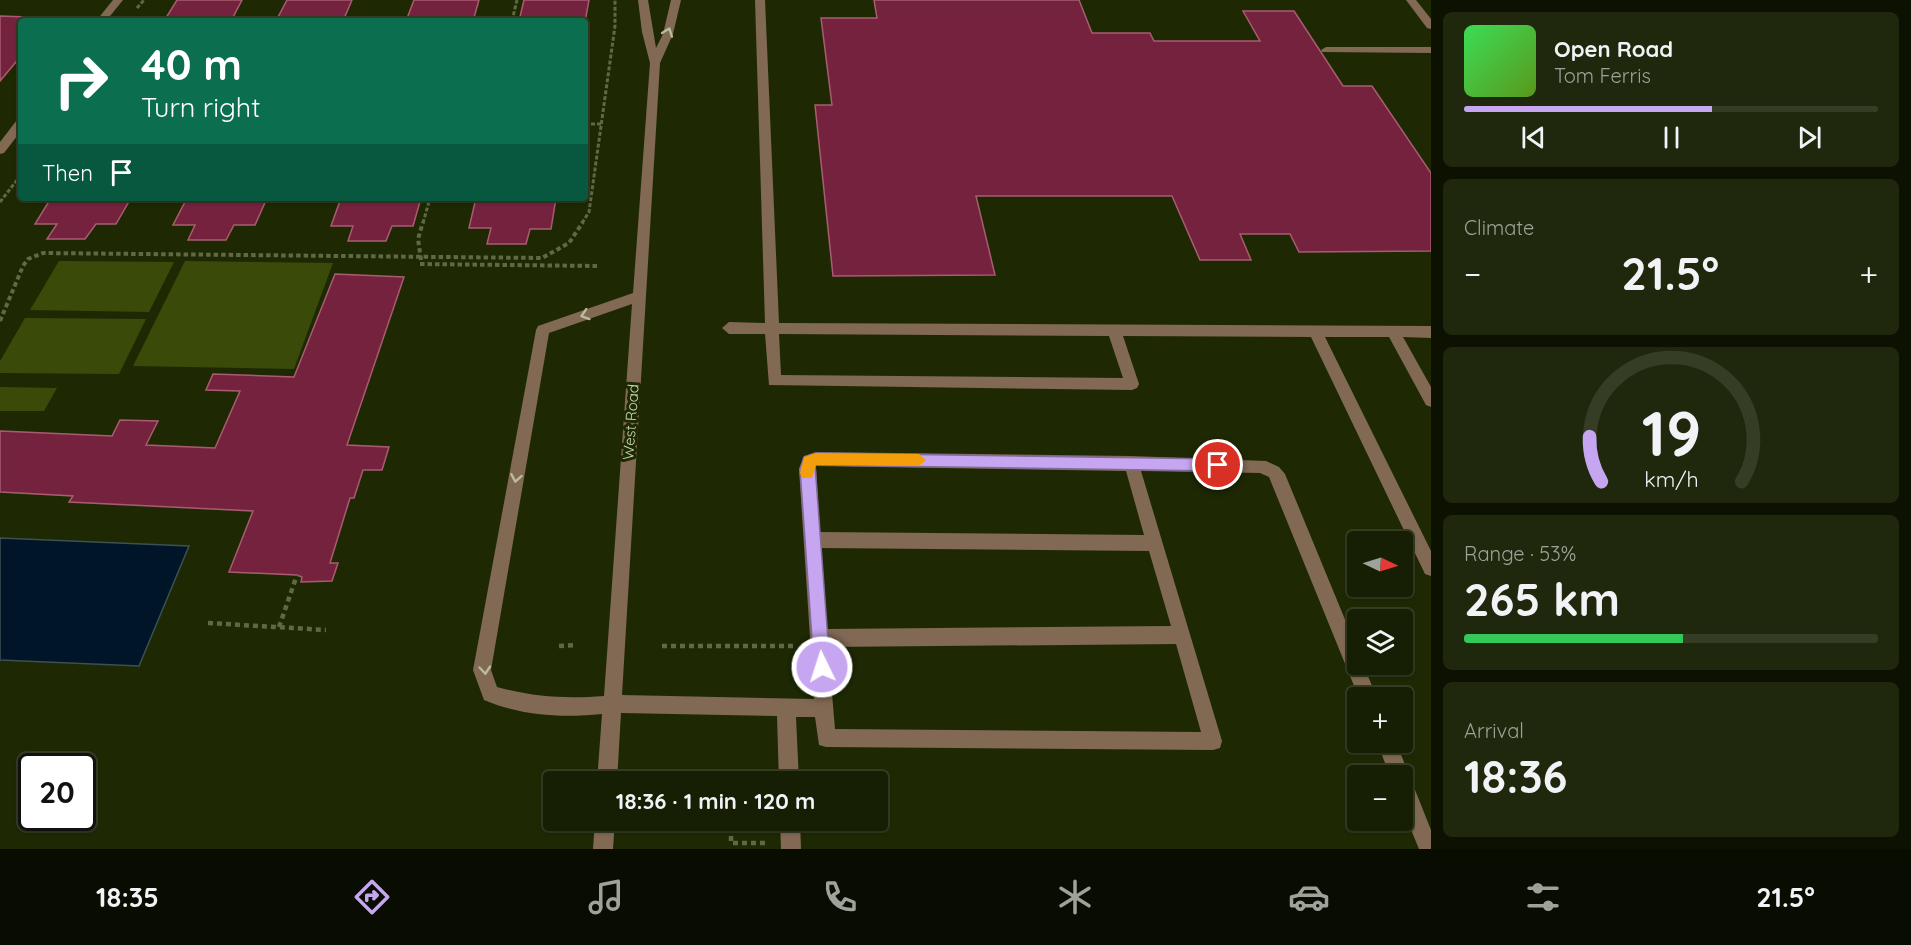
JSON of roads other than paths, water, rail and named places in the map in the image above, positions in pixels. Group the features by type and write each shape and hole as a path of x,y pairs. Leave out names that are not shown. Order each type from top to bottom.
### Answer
{"street":[{"path":"103,18 118,0"},
{"name":"West Road","path":"608,771 655,63 645,26 643,0"},
{"name":"West Road","path":"655,63 668,34 676,0"},
{"path":"760,0 774,381 1132,384 1114,330"},
{"path":"1411,0 1431,26"},
{"path":"1326,50 1431,50"},
{"path":"0,150 18,127"},
{"path":"640,296 543,330 482,669 490,694 531,705 571,708 612,704 824,708"},
{"path":"729,328 1431,332"},
{"path":"1315,332 1431,568"},
{"path":"1393,332 1427,387 1431,401"},
{"path":"1131,463 1213,741 826,738 814,540 807,469 809,461 816,459 1131,463 1262,466 1274,472 1279,479 1364,687"},
{"path":"814,540 1154,543"},
{"path":"820,638 1182,635"},
{"path":"786,708 789,771"},
{"path":"1413,809 1430,849"},
{"path":"603,849 604,831"},
{"path":"790,831 791,846"}],"water":[{"path":"0,538 189,546 139,666 0,660"}]}
